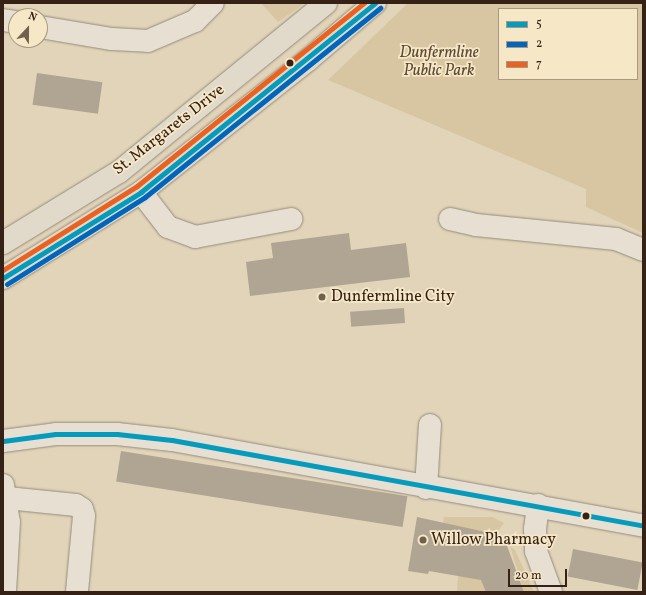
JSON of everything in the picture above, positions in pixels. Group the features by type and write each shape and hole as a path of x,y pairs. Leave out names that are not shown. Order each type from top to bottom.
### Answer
{"main road":[{"name":"St. Margarets Drive","path":"3,243 119,172 326,3"},
{"name":"St. Margarets Drive","path":"3,278 141,192 375,3"}],"street":[{"path":"48,27 112,39 148,41 195,21 213,3"},
{"path":"141,192 168,227 195,237 291,219"},
{"path":"450,219 476,225 616,239 643,250"},
{"path":"426,488 430,425"},
{"path":"3,441 56,434 117,434 172,440 426,488 538,505 643,526"},
{"path":"5,592 9,522 5,492 76,506 82,509 84,516 77,592"},
{"path":"538,505 535,529 536,551 551,592"}],"green space":[{"path":"261,3 305,3 278,22"},
{"name":"Dunfermline Public Park","path":"408,3 643,3 643,233 586,207 586,189 328,80"},
{"path":"444,517 492,517 504,523 496,534 443,524"},
{"path":"510,546 515,550 534,592 524,592"},
{"path":"477,567 486,592 457,592 458,576"}],"building":[{"path":"37,73 102,82 98,114 33,105"},
{"name":"Dunfermline City","path":"349,233 351,250 406,243 410,277 250,296 246,262 273,258 271,243"},
{"path":"404,308 405,323 351,327 350,312"},
{"path":"121,451 407,496 403,527 116,482"},
{"path":"417,517 495,534 506,543 524,592 486,592 481,580 429,571 428,574 408,571"},
{"path":"573,549 643,563 637,590 568,576"}],"transit line":[{"name":"7","path":"3,270 137,186 364,3"},
{"name":"5","path":"3,278 141,192 375,3"},
{"name":"2","path":"7,284 145,197 380,8"},
{"name":"5","path":"3,441 56,434 117,434 172,440 643,526"}],"place":[{"name":"Dunfermline City","path":"322,297"},
{"name":"Willow Pharmacy","path":"423,540"}]}
